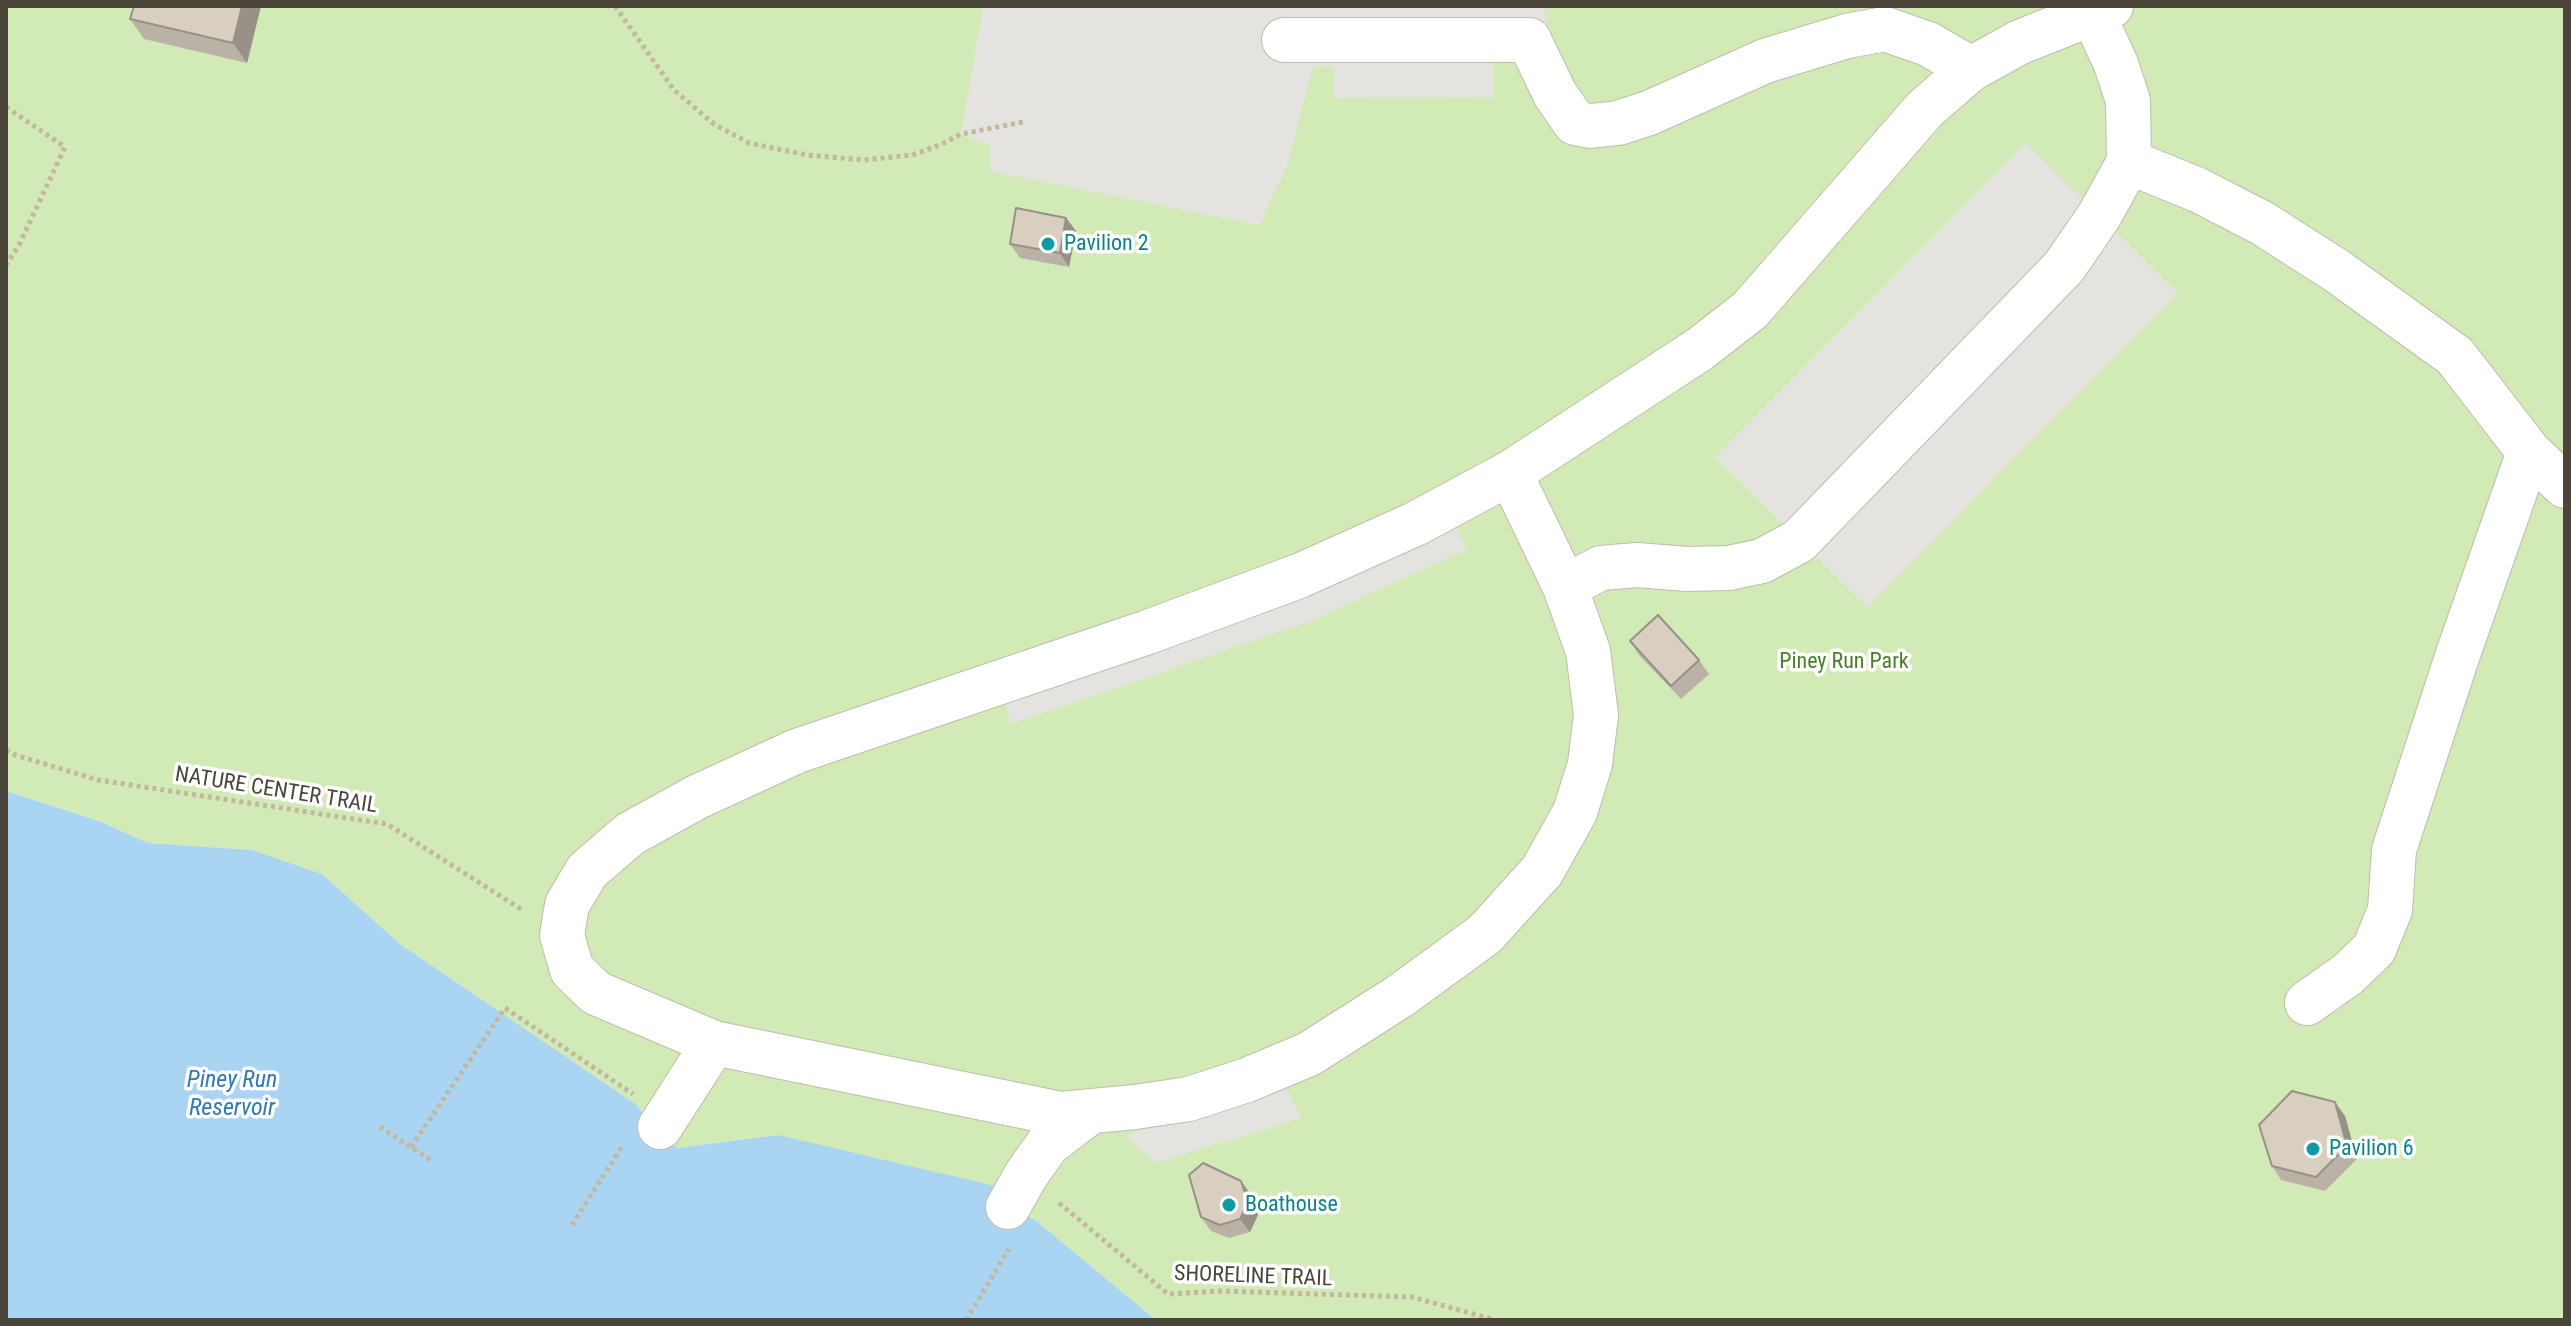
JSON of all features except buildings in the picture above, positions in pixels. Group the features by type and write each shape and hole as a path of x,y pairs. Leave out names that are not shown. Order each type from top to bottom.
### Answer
{"lane":[{"path":"1510,473 1565,587 1588,651 1596,715 1590,764 1575,812 1542,871 1485,934 1400,996 1309,1054 1247,1080 1189,1099 1061,1114 714,1043 596,993 572,970 562,935 567,905 587,871 630,834 697,797 797,751 1148,632 1299,576 1415,524 1510,473 1700,349 1750,310 1925,109 1971,69 2020,42 2097,8 2128,101 2129,162 2099,216 2064,267 1799,541 1762,561 1729,568 1637,565 1601,568 1565,587"},
{"path":"1284,40 1529,40 1555,94 1575,123 1590,126 1618,123 1649,113 1765,61 1847,36 1881,18 1971,69"},
{"path":"2129,162 2198,190 2262,223 2337,271 2455,356 2529,452 2565,486"},
{"path":"2307,1003 2348,974 2374,949 2390,910 2394,850 2529,452"},
{"path":"644,1132 714,1043"},
{"path":"1010,1224 1026,1175 1048,1144 1090,1112"}],"path":[{"path":"615,6 674,90 714,124 749,143 807,155 864,160 912,155 961,134 1023,122"},
{"path":"6,107 65,147 19,245 6,265"},
{"name":"NATURE CENTER TRAIL","path":"6,750 98,780 387,824 562,935"},
{"path":"411,1147 505,1008"},
{"path":"380,1127 432,1161"},
{"path":"572,1225 644,1132"},
{"name":"SHORELINE TRAIL","path":"1055,1200 1168,1294 1220,1291 1412,1297 1495,1320"},
{"path":"966,1320 1010,1224"}],"green space":[{"name":"Piney Run Park","path":"6,6 2565,6 2565,1320 1156,1320 1035,1220 995,1201 778,1135 677,1148 650,1124 637,1105 400,944 322,874 252,850 148,843 99,821 6,791"}],"shaded area":[{"path":"983,6 1544,6 1547,26 1523,62 1494,60 1494,97 1334,98 1334,67 1313,66 1287,166 1259,225 990,171 990,145 961,134"},
{"path":"2026,143 2178,293 1867,607 1715,457"},
{"path":"1452,519 1467,549 1311,621 1011,724 1003,695"},
{"path":"1279,1076 1302,1118 1155,1163 1125,1135 1223,1108"}],"water":[{"name":"Piney Run Reservoir","path":"6,791 99,821 148,843 252,850 322,874 400,944 637,1105 650,1124 677,1148 778,1135 999,1187 996,1201 1035,1220 1156,1320 6,1320"}],"place":[{"name":"Pavilion 2","path":"1048,244"},
{"name":"Pavilion 6","path":"2313,1149"},
{"name":"Boathouse","path":"1229,1205"}]}
